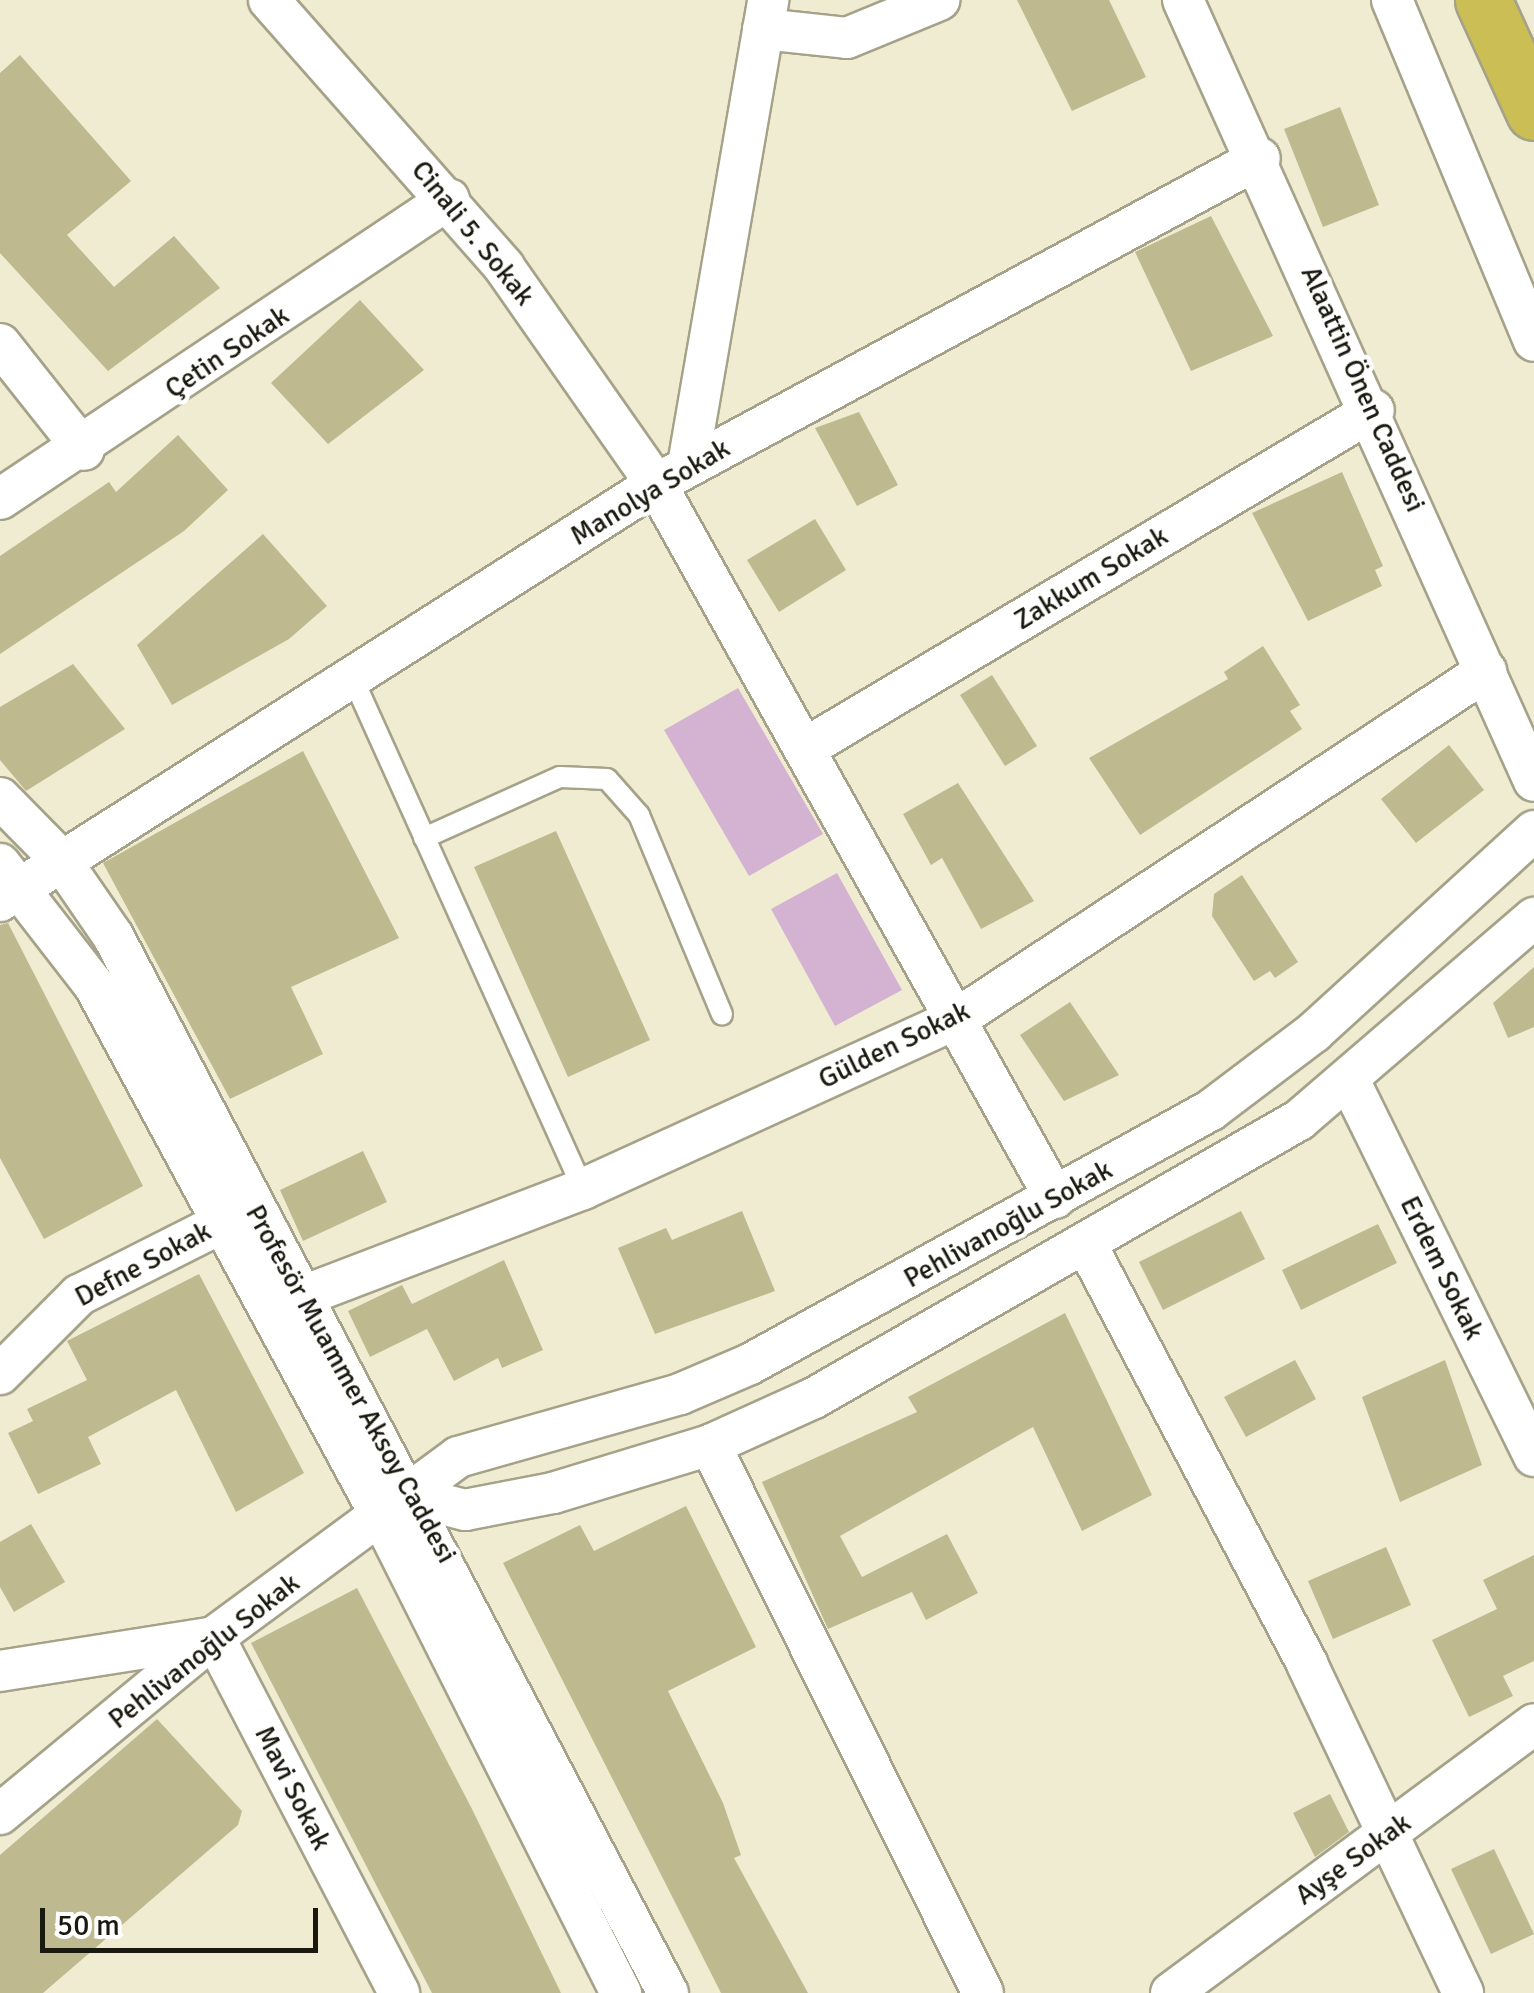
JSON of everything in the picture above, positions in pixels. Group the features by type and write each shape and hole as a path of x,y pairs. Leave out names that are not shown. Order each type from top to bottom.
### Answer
{"highway":[{"path":"1483,0 1534,112"}],"street":[{"name":"Cinali 5. Sokak","path":"268,0 449,199 672,475 809,746 1055,1198"},
{"path":"672,475 766,14 847,38 938,0"},
{"name":"Alaattin Önen Caddesi","path":"1183,0 1260,158 1374,410 1534,781"},
{"path":"1392,0 1534,341"},
{"name":"Manolya Sokak","path":"7,884 60,860 354,680 672,475 1260,158"},
{"name":"Çetin Sokak","path":"0,499 84,450 449,199"},
{"path":"0,344 84,450"},
{"name":"Zakkum Sokak","path":"809,746 1374,410"},
{"name":"Gülden Sokak","path":"304,1296 583,1188 958,1018 1486,671"},
{"name":"Profesör Muammer Aksoy Caddesi","path":"0,798 60,860 114,936 237,1215 304,1296 621,1993"},
{"name":"Pehlivanoğlu Sokak","path":"0,1814 214,1637 399,1508 458,1457 680,1394 750,1364 1055,1198 1265,1072 1534,832"},
{"name":"Profesör Muammer Aksoy Caddesi","path":"7,884 94,985 237,1215 668,1993"},
{"name":"Pehlivanoğlu Sokak","path":"399,1508 488,1507 710,1445 852,1378 1260,1145 1349,1080 1534,918"},
{"name":"Erdem Sokak","path":"1349,1080 1534,1456"},
{"name":"Defne Sokak","path":"0,1374 78,1295 237,1215"},
{"path":"1086,1244 1390,1832 1464,1993"},
{"path":"710,1445 983,1993"},
{"path":"0,1671 214,1637"},
{"name":"Mavi Sokak","path":"214,1637 399,1993"},
{"name":"Ayşe Sokak","path":"1170,1993 1534,1724"}],"lane":[{"path":"354,680 583,1188"},
{"path":"424,838 560,777 607,779 640,815 722,1014"}],"shaded area":[{"path":"738,688 823,834 749,876 664,730"},
{"path":"837,873 902,990 835,1026 771,909"}],"building":[{"path":"1017,0 1109,0 1146,77 1072,111"},
{"path":"20,55 131,181 67,235 114,287 174,236 220,288 108,371 0,253 0,73"},
{"path":"1340,107 1379,205 1323,227 1284,129"},
{"path":"1211,216 1273,336 1191,371 1135,252"},
{"path":"360,300 424,370 328,444 271,383"},
{"path":"859,412 898,485 857,506 815,428"},
{"path":"178,435 228,490 184,531 0,654 0,556 109,482 116,492"},
{"path":"1342,472 1383,566 1375,570 1382,586 1308,621 1252,513"},
{"path":"815,519 846,570 779,612 747,560"},
{"path":"263,534 327,606 289,639 172,705 137,645"},
{"path":"1263,646 1300,705 1290,711 1302,729 1140,835 1089,758 1228,679 1224,672"},
{"path":"73,664 125,729 26,791 0,760 0,707"},
{"path":"992,675 1037,746 1005,766 960,695"},
{"path":"1449,745 1484,790 1416,843 1381,799"},
{"path":"303,751 399,938 291,987 323,1054 230,1099 103,863"},
{"path":"958,783 1034,901 981,929 942,858 931,865 903,814"},
{"path":"556,831 650,1040 568,1077 474,867"},
{"path":"1242,875 1298,962 1275,978 1270,971 1254,981 1212,916 1214,894"},
{"path":"8,923 143,1186 44,1239 0,1158 0,925"},
{"path":"1534,967 1534,1027 1508,1038 1493,1003"},
{"path":"1070,1002 1119,1075 1064,1101 1020,1035"},
{"path":"363,1151 387,1202 303,1241 280,1190"},
{"path":"742,1211 775,1291 655,1334 618,1248 666,1228 672,1240"},
{"path":"1241,1211 1265,1259 1163,1310 1139,1262"},
{"path":"1378,1224 1397,1263 1301,1310 1282,1270"},
{"path":"504,1260 543,1350 502,1368 498,1358 454,1381 427,1329 370,1357 348,1311 402,1285 412,1304"},
{"path":"199,1274 304,1473 236,1512 176,1390 88,1437 101,1464 38,1494 8,1433 33,1421 27,1409 87,1380 67,1341"},
{"path":"1065,1313 1152,1495 1082,1531 1033,1427 840,1536 862,1577 947,1534 978,1593 926,1620 912,1592 828,1629 762,1482 917,1412 908,1397"},
{"path":"1295,1360 1316,1399 1246,1437 1224,1397"},
{"path":"1445,1360 1482,1465 1400,1502 1362,1397"},
{"path":"686,1506 756,1647 668,1691 723,1803 741,1855 734,1858 808,1993 721,1993 503,1563 580,1525 594,1551"},
{"path":"31,1524 65,1582 14,1612 0,1587 0,1542"},
{"path":"1386,1547 1411,1605 1333,1639 1308,1581"},
{"path":"1534,1555 1534,1661 1503,1676 1513,1696 1469,1717 1432,1640 1497,1609 1483,1580"},
{"path":"357,1588 472,1809 561,1993 432,1993 251,1643"},
{"path":"157,1719 242,1811 238,1825 43,1993 0,1993 0,1855"},
{"path":"1330,1794 1349,1832 1315,1857 1293,1813"},
{"path":"1494,1849 1534,1934 1491,1954 1451,1869"}]}
